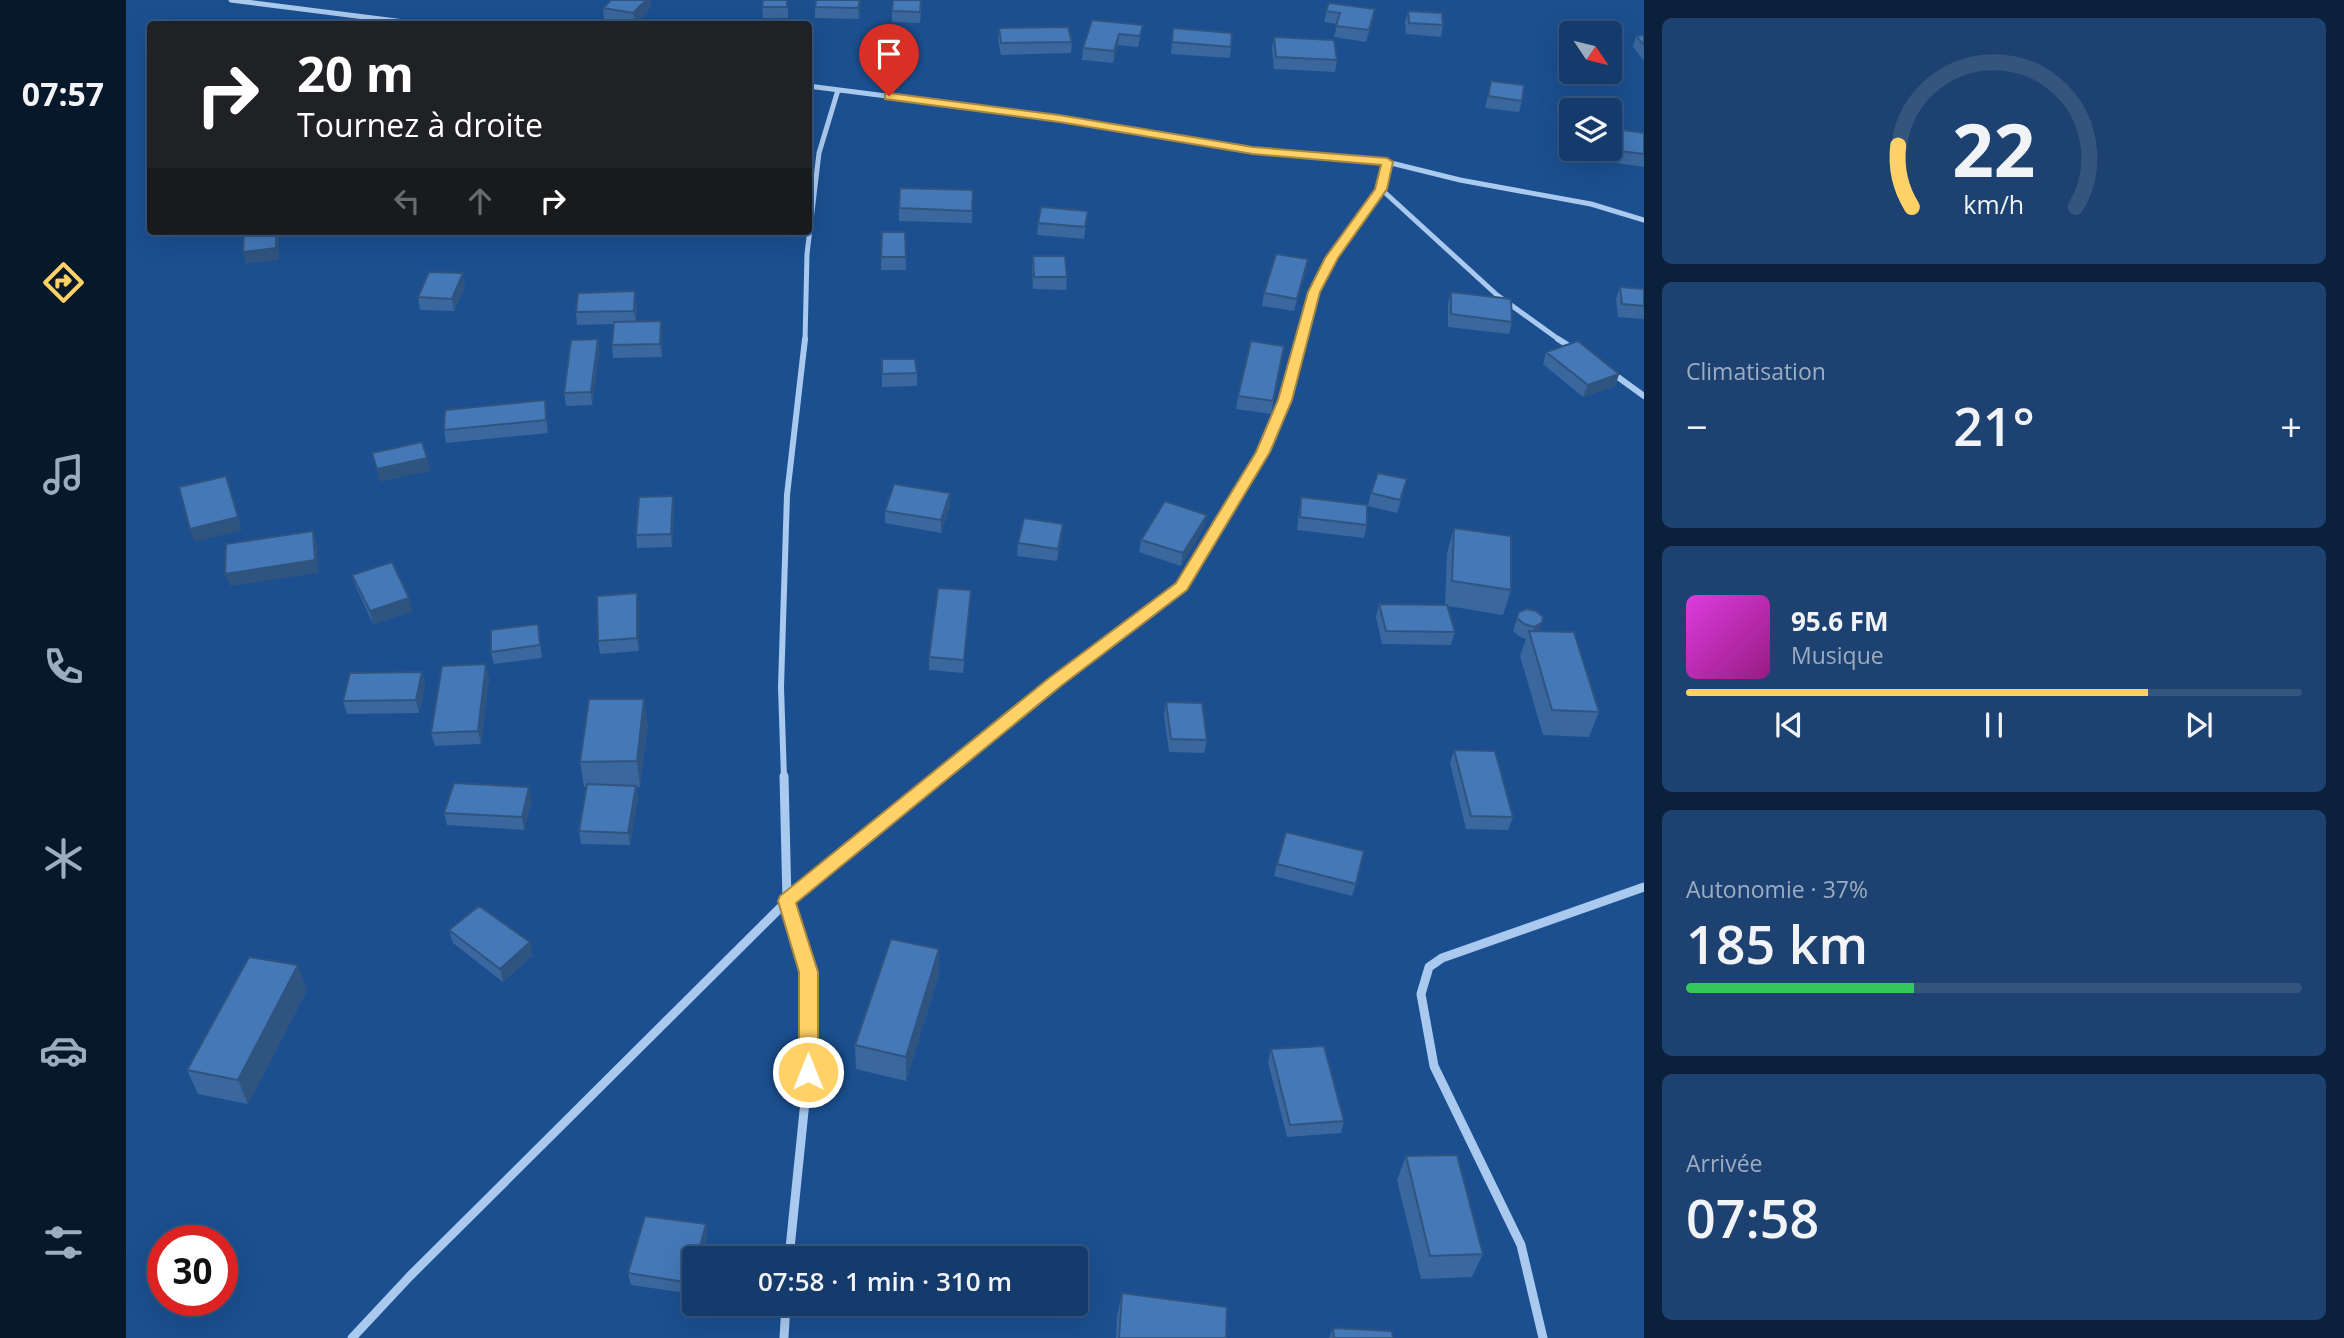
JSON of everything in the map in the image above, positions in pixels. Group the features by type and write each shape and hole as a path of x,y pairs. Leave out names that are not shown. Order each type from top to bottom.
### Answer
{"street":[{"path":"231,0 396,21"},
{"path":"812,87 1059,118 1253,151 1387,162 1460,180 1591,204 1644,220"},
{"path":"812,212 819,153 838,90"},
{"path":"352,1338 410,1276 787,901 1055,682 1181,587 1263,452 1285,400 1314,292 1332,258 1381,189 1387,162"},
{"path":"1381,189 1482,283 1538,328 1581,353"},
{"path":"790,1246 808,1072 808,972 787,901 781,687 787,495 805,338 809,235"},
{"path":"1608,370 1644,396"},
{"path":"1542,1338 1521,1245 1434,1066 1421,994 1429,967 1442,958 1644,887"},
{"path":"784,1338 785,1316"}],"building":[{"path":"611,0 646,0 633,13 603,8"},
{"path":"763,0 787,0 787,7 762,7"},
{"path":"816,0 860,0 858,8 815,7"},
{"path":"893,0 921,0 920,12 892,11"},
{"path":"1329,3 1375,9 1369,30 1336,26 1340,13 1326,11"},
{"path":"1408,11 1442,13 1443,25 1409,23"},
{"path":"1092,20 1143,25 1140,36 1119,34 1114,51 1083,48"},
{"path":"1068,27 1072,42 1001,43 999,28"},
{"path":"1173,28 1232,33 1231,47 1172,42"},
{"path":"1644,35 1644,45 1636,36"},
{"path":"1274,37 1334,40 1337,60 1276,57"},
{"path":"1491,81 1524,85 1522,101 1488,96"},
{"path":"1622,130 1644,133 1644,154 1622,151"},
{"path":"900,188 973,190 972,211 899,208"},
{"path":"1041,207 1088,211 1085,227 1038,223"},
{"path":"882,232 905,232 906,257 881,257"},
{"path":"244,235 276,235 276,248 243,252"},
{"path":"1276,254 1308,259 1297,299 1264,293"},
{"path":"1033,256 1065,256 1067,277 1034,277"},
{"path":"429,272 463,273 452,299 418,297"},
{"path":"1620,287 1644,289 1644,306 1622,304"},
{"path":"635,291 634,311 576,312 578,293"},
{"path":"1451,292 1511,299 1512,322 1451,314"},
{"path":"661,321 660,344 612,345 614,322"},
{"path":"598,339 591,392 564,393 571,340"},
{"path":"1251,341 1284,346 1273,401 1238,396"},
{"path":"1578,341 1619,374 1588,385 1546,352"},
{"path":"882,359 915,359 917,373 882,374"},
{"path":"545,400 546,420 444,430 445,410"},
{"path":"422,442 427,458 377,469 372,453"},
{"path":"1378,473 1407,479 1400,500 1371,493"},
{"path":"226,476 238,517 190,529 179,487"},
{"path":"894,484 950,493 941,520 885,511"},
{"path":"673,496 671,534 636,535 639,497"},
{"path":"1301,497 1367,505 1367,525 1300,517"},
{"path":"1165,501 1207,515 1183,553 1141,540"},
{"path":"1024,518 1063,524 1058,549 1018,543"},
{"path":"1454,528 1511,536 1511,590 1452,581"},
{"path":"313,531 315,560 225,574 226,544"},
{"path":"392,562 409,598 370,611 352,575"},
{"path":"938,588 971,590 964,660 929,657"},
{"path":"637,593 637,638 598,641 597,596"},
{"path":"1379,604 1447,605 1455,632 1386,631"},
{"path":"1527,609 1536,611 1543,617 1542,623 1534,627 1517,618 1519,612"},
{"path":"538,624 540,645 491,652 491,630"},
{"path":"1529,631 1574,632 1599,712 1552,710"},
{"path":"486,664 478,731 431,733 442,666"},
{"path":"422,672 416,700 343,701 350,673"},
{"path":"589,699 644,699 637,761 580,762"},
{"path":"1166,702 1202,703 1207,740 1171,739"},
{"path":"1454,750 1495,751 1513,817 1471,816"},
{"path":"454,783 529,787 522,817 444,813"},
{"path":"587,784 636,786 628,833 579,831"},
{"path":"1286,832 1364,851 1356,884 1277,864"},
{"path":"479,906 530,942 500,969 449,930"},
{"path":"891,939 939,949 906,1057 855,1045"},
{"path":"249,957 298,965 238,1080 187,1070"},
{"path":"1324,1046 1344,1121 1290,1125 1271,1049"},
{"path":"1457,1155 1483,1254 1430,1256 1406,1156"},
{"path":"645,1216 706,1224 700,1246 682,1246 682,1282 628,1273"},
{"path":"1122,1293 1227,1307 1226,1338 1119,1338"},
{"path":"1333,1328 1392,1331 1393,1338 1334,1338"}],"route":[{"path":"808,1072 808,972 787,901 1055,682 1181,587 1263,452 1285,400 1314,292 1332,258 1381,189 1387,162 1253,151 1059,118 889,96"}]}
